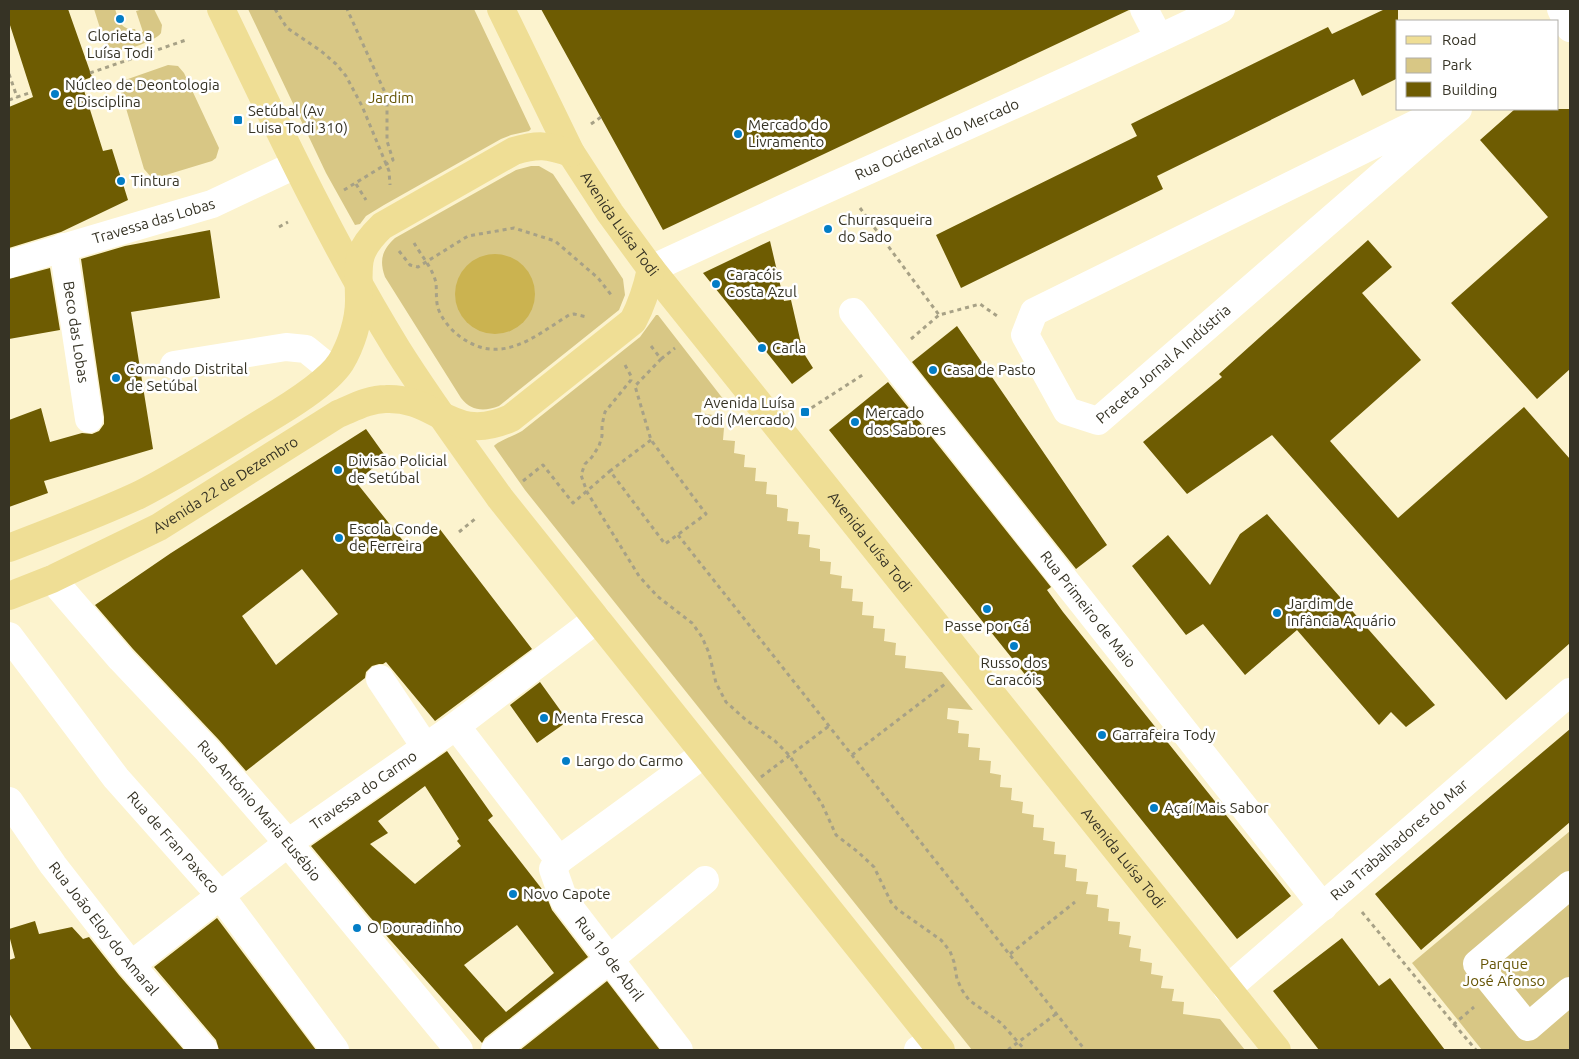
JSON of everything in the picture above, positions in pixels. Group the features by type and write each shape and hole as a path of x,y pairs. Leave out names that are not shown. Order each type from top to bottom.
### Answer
{"main road":[{"path":"221,9 295,165 357,280 397,348 442,417 500,498 704,754 931,1047"},
{"name":"Avenida Luísa Todi","path":"501,9 571,153 610,213 651,269 1277,1050"},
{"path":"9,548 89,517 138,495 180,473 307,393 340,364 356,325 359,302 358,263 362,250 369,238 382,226 514,151 531,146 552,146 571,153"},
{"path":"442,417 462,425 480,427 495,425 511,418 633,321 641,307 647,290 651,269"},
{"name":"Avenida 22 de Dezembro","path":"9,596 52,579 159,527 338,414 368,401 385,399 403,400 422,405 442,417"}],"street":[{"path":"1144,9 1159,38"},
{"name":"Rua Ocidental do Mercado","path":"651,269 1221,9"},
{"path":"1561,9 1570,28"},
{"path":"1559,41 1570,34"},
{"path":"1025,335 1034,312 1444,110"},
{"name":"Praceta Jornal A Indústria","path":"1025,335 1067,410 1098,421 1457,110"},
{"name":"Travessa das Lobas","path":"9,264 212,204 295,165"},
{"name":"Beco das Lobas","path":"63,247 89,419"},
{"name":"Rua Primeiro de Maio","path":"853,312 1323,907"},
{"path":"174,366 286,347 306,348 332,371"},
{"name":"Rua António Maria Eusébio","path":"52,579 121,659 208,752 288,843 459,1050"},
{"path":"597,619 456,726 558,860 704,754"},
{"name":"Rua de Fran Paxeco","path":"9,636 116,778 220,895 335,1050"},
{"path":"380,679 426,748"},
{"name":"Rua Trabalhadores do Mar","path":"1227,988 1570,692"},
{"name":"Travessa do Carmo","path":"131,965 288,843 456,726"},
{"name":"Rua João Eloy do Amaral","path":"9,801 53,865 131,965 204,1050"},
{"name":"Rua 19 de Abril","path":"558,860 553,869 564,900 679,1050"},
{"path":"495,1050 610,959 705,880"},
{"path":"1570,885 1476,964 1528,1027 1570,991"}],"path":[{"path":"275,9 286,28 321,50 346,76 362,106 387,165 391,180 386,194 387,199 433,274 439,312 455,333 467,342 481,348 499,350 513,348 528,341 562,319 574,314 595,318 604,314 632,350 625,359 631,380 605,412 599,446 592,458 585,464 582,475 587,492 639,576 657,596 692,624 702,637 709,653 716,683 726,702 746,720 775,741 789,756 822,804 836,835 874,867 891,902 897,909 904,916 930,931 950,951 957,978 969,1000 1001,1023 1025,1050"},
{"path":"340,192 393,160 387,141 387,96 347,9"},
{"path":"90,73 186,40"},
{"path":"9,74 17,97"},
{"path":"9,100 32,92"},
{"path":"590,124 601,117"},
{"path":"840,182 939,315 980,304 1025,335"},
{"path":"278,227 288,222"},
{"path":"661,359 678,346"},
{"path":"516,486 543,466 573,503 610,471"},
{"path":"459,532 475,519"},
{"path":"678,535 1085,1050"},
{"path":"852,755 945,683"},
{"path":"760,778 829,726"},
{"path":"1010,954 1075,902"},
{"path":"1010,1050 1019,1041 1056,1014"},
{"path":"1454,1024 1476,1050"}],"green space":[{"path":"94,9 115,9 121,24 127,28 135,29 137,34 143,32 136,11 154,9 162,25 161,33 138,46 111,51 105,44"},
{"name":"Jardim","path":"248,9 474,9 531,129 501,139 384,205 366,216 360,224 355,225 326,173"},
{"path":"168,65 178,66 184,73 219,148 216,158 212,161 156,178 151,177 144,169 120,88 124,81 128,79"},
{"path":"539,166 553,174 623,279 625,295 619,310 499,406 483,410 473,408 461,398 385,277 382,260 387,247 395,238 516,170"},
{"path":"656,315 658,315 727,404 702,401 701,413 713,415 712,427 724,428 723,440 735,441 734,453 745,455 744,467 756,468 755,481 767,482 766,494 777,495 777,507 788,509 787,521 799,522 798,534 810,535 809,547 820,549 820,561 831,562 830,574 842,576 841,588 853,589 852,601 863,602 862,615 874,616 873,628 885,629 884,641 896,643 895,655 906,656 905,668 942,672 973,710 948,708 947,719 959,721 958,733 969,734 968,747 980,748 979,760 991,761 990,773 1001,775 1000,787 1012,788 1011,800 1023,802 1022,813 1034,815 1033,827 1044,828 1043,840 1055,842 1054,854 1066,855 1065,867 1077,869 1076,881 1088,882 1086,894 1098,895 1097,907 1109,909 1108,921 1120,922 1119,934 1131,936 1129,947 1141,949 1140,961 1152,963 1151,974 1163,976 1161,988 1174,989 1172,1001 1184,1002 1183,1014 1220,1019 1245,1050 972,1050 525,490 494,446 522,431 640,337"},
{"name":"Parque José Afonso","path":"1570,831 1570,1050 1482,1050 1412,963"}],"shaded area":[{"path":"487,254 503,254 524,265 535,286 535,302 524,323 503,334 487,334 473,328 461,316 455,302 455,286 461,272 473,260"}],"building":[{"path":"9,9 68,9 92,77 81,81 103,151 112,149 128,200 61,232 9,248 9,107 33,97 9,22"},
{"name":"Mercado do Livramento","path":"541,9 1128,9 1129,10 663,230"},
{"path":"1385,9 1398,9 1398,20 1396,20 1396,79 1362,96 1354,79 1157,176 1163,189 961,288 936,235 1137,136 1131,124 1328,27 1332,34"},
{"path":"1570,109 1570,369 1537,399 1451,303 1548,217 1480,140 1514,110"},
{"path":"210,230 220,298 131,312 153,449 44,481 48,493 9,507 9,420 41,408 50,442 82,433 92,434 99,431 104,424 81,259 125,246"},
{"path":"1368,240 1392,267 1362,293 1421,360 1330,441 1398,518 1524,407 1570,459 1570,643 1506,700 1272,435 1187,494 1143,442 1222,377 1219,374"},
{"path":"770,241 784,301 791,300 803,352 813,368 792,384 703,273"},
{"path":"50,268 60,330 9,339 9,279"},
{"path":"957,326 1107,545 1076,569 912,362"},
{"path":"888,382 1051,587 1047,590 1063,612 1291,896 1237,939 829,430"},
{"path":"366,429 386,457 356,482 412,552 439,528 532,649 435,721 386,662 372,666 366,672 365,678 246,771 95,605 171,553","holes":["302,569 338,614 276,665 242,616"]},
{"path":"1267,514 1435,705 1406,727 1391,712 1379,725 1297,630 1245,675 1203,624 1186,635 1132,566 1168,535 1210,585 1240,534"},
{"path":"540,682 568,721 537,743 510,705"},
{"path":"1570,729 1570,822 1421,950 1375,894"},
{"path":"447,751 493,816 488,820 545,893 552,910 588,957 485,1038 482,1043 369,916 311,846","holes":["425,786 459,839 457,841 461,846 415,884 370,844 388,833 378,821","517,925 554,973 506,1012 464,965"]},
{"path":"217,918 316,1050 219,1050 216,1040 154,967"},
{"path":"35,921 39,934 72,927 83,939 89,937 184,1050 32,1050 9,1013 9,960 15,958 9,929"},
{"path":"1342,938 1379,986 1390,978 1445,1050 1319,1050 1273,991"},
{"path":"607,981 660,1050 520,1050"}],"place":[{"name":"Glorieta a Luísa Todi","path":"120,19"},
{"name":"Núcleo de Deontologia e Disciplina","path":"55,94"},
{"name":"Setúbal (Av Luisa Todi 310)","path":"238,120"},
{"name":"Mercado do Livramento","path":"738,134"},
{"name":"Tintura","path":"121,181"},
{"name":"Churrasqueira do Sado","path":"828,229"},
{"name":"Caracóis Costa Azul","path":"716,284"},
{"name":"Carla","path":"762,348"},
{"name":"Casa de Pasto","path":"933,370"},
{"name":"Comando Distrital de Setúbal","path":"116,378"},
{"name":"Avenida Luísa Todi (Mercado)","path":"805,412"},
{"name":"Mercado dos Sabores","path":"855,422"},
{"name":"Divisão Policial de Setúbal","path":"338,470"},
{"name":"Escola Conde de Ferreira","path":"339,538"},
{"name":"Passe por Cá","path":"987,609"},
{"name":"Jardim de Infância Aquário","path":"1277,613"},
{"name":"Russo dos Caracóis","path":"1014,646"},
{"name":"Menta Fresca","path":"544,718"},
{"name":"Garrafeira Tody","path":"1102,735"},
{"name":"Largo do Carmo","path":"566,761"},
{"name":"Açaí Mais Sabor","path":"1154,808"},
{"name":"Novo Capote","path":"513,894"},
{"name":"O Douradinho","path":"357,928"}]}
